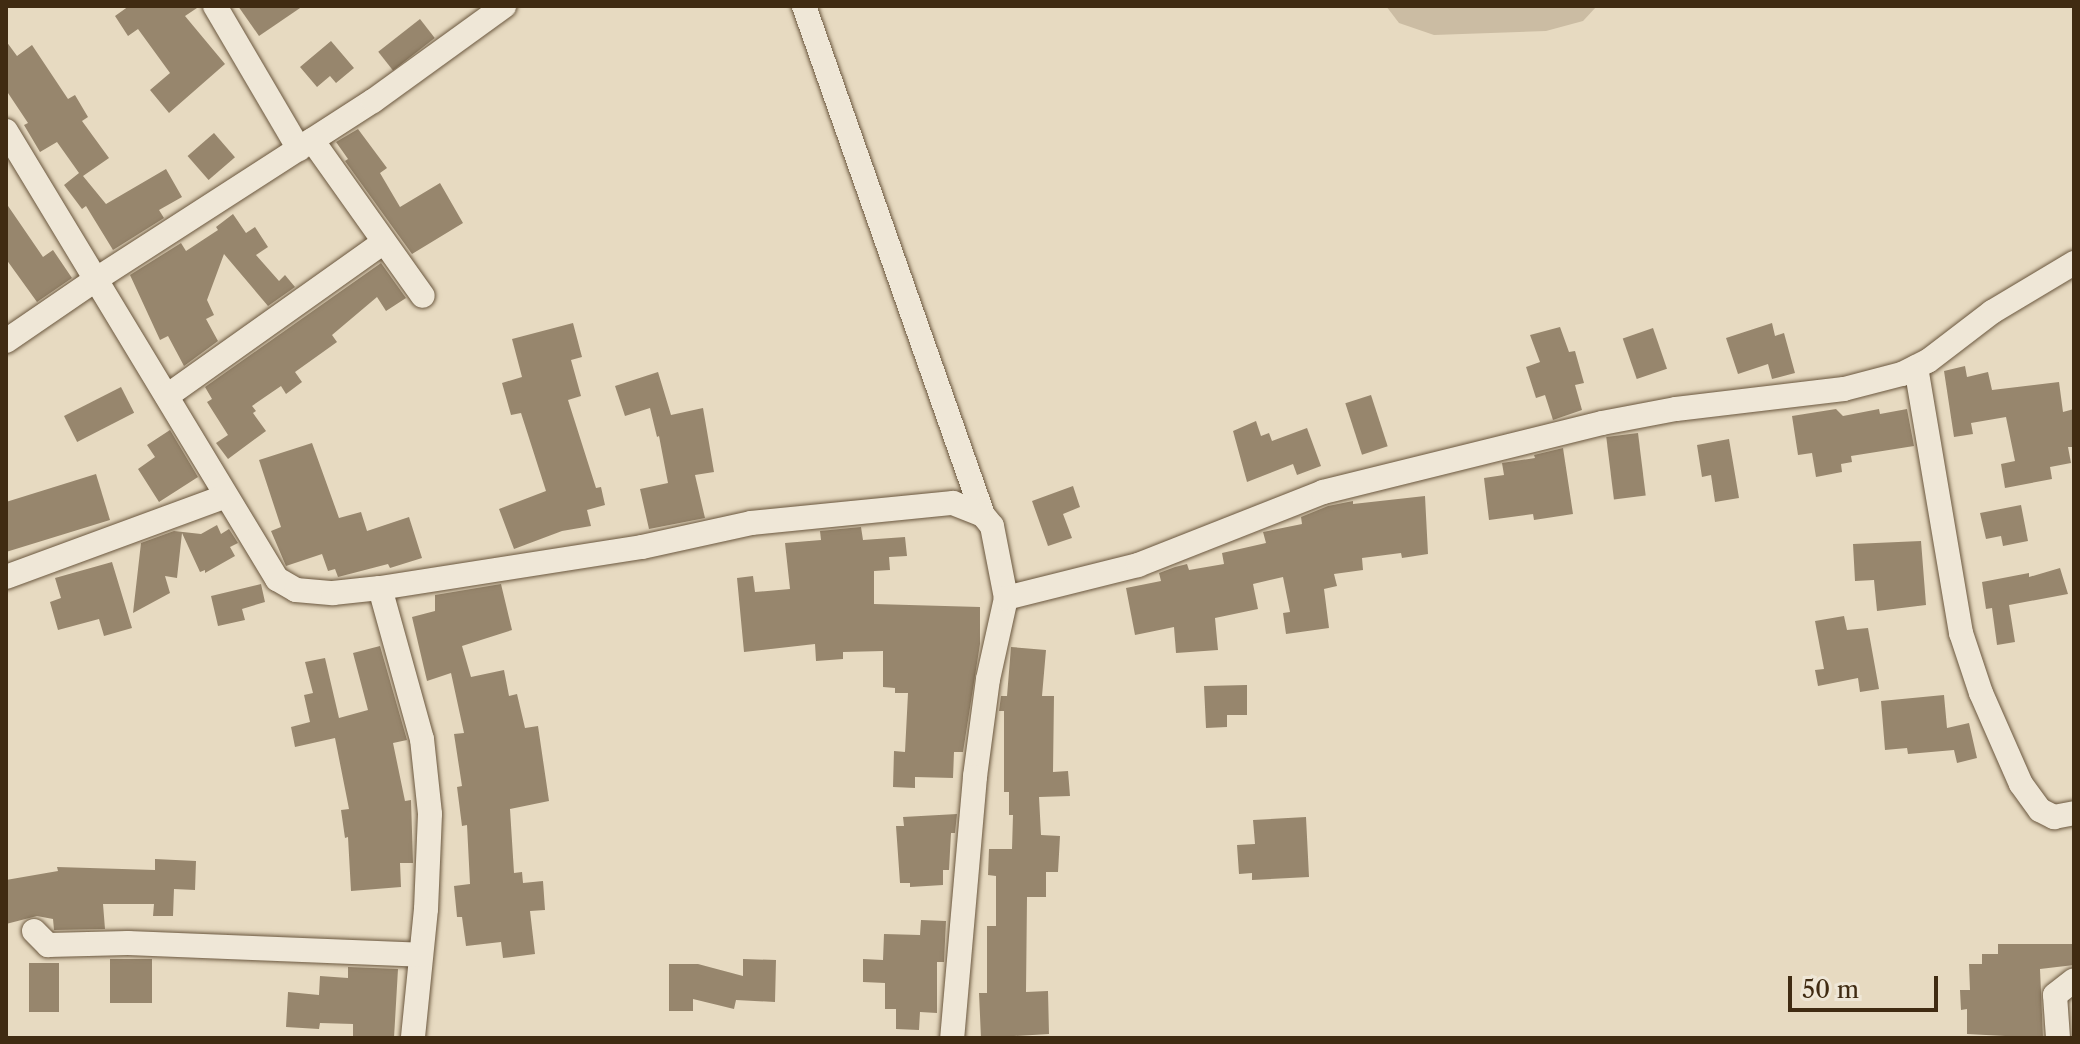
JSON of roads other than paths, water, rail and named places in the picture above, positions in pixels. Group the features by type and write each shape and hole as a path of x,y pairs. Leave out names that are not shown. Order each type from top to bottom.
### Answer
{"street":[{"path":"215,6 306,144 423,296"},
{"path":"6,341 373,101 504,6"},
{"path":"804,6 983,515 992,526 1006,598 988,679 975,777 952,1038"},
{"path":"6,131 277,579 296,590 333,593 380,588 642,547 751,523 953,503 983,515"},
{"path":"167,396 384,242"},
{"path":"1006,598 1138,565 1323,492 1602,423 1676,409 1844,389 1916,367 1992,312 2074,263"},
{"path":"1916,367 1961,633 1981,693 2021,784 2040,810 2054,817 2074,813"},
{"path":"6,577 226,496"},
{"path":"380,588 422,739 430,814 413,1038"},
{"path":"34,931 38,940 48,945 128,943 421,955"},
{"path":"2063,1032 2055,995 2074,980"}]}
